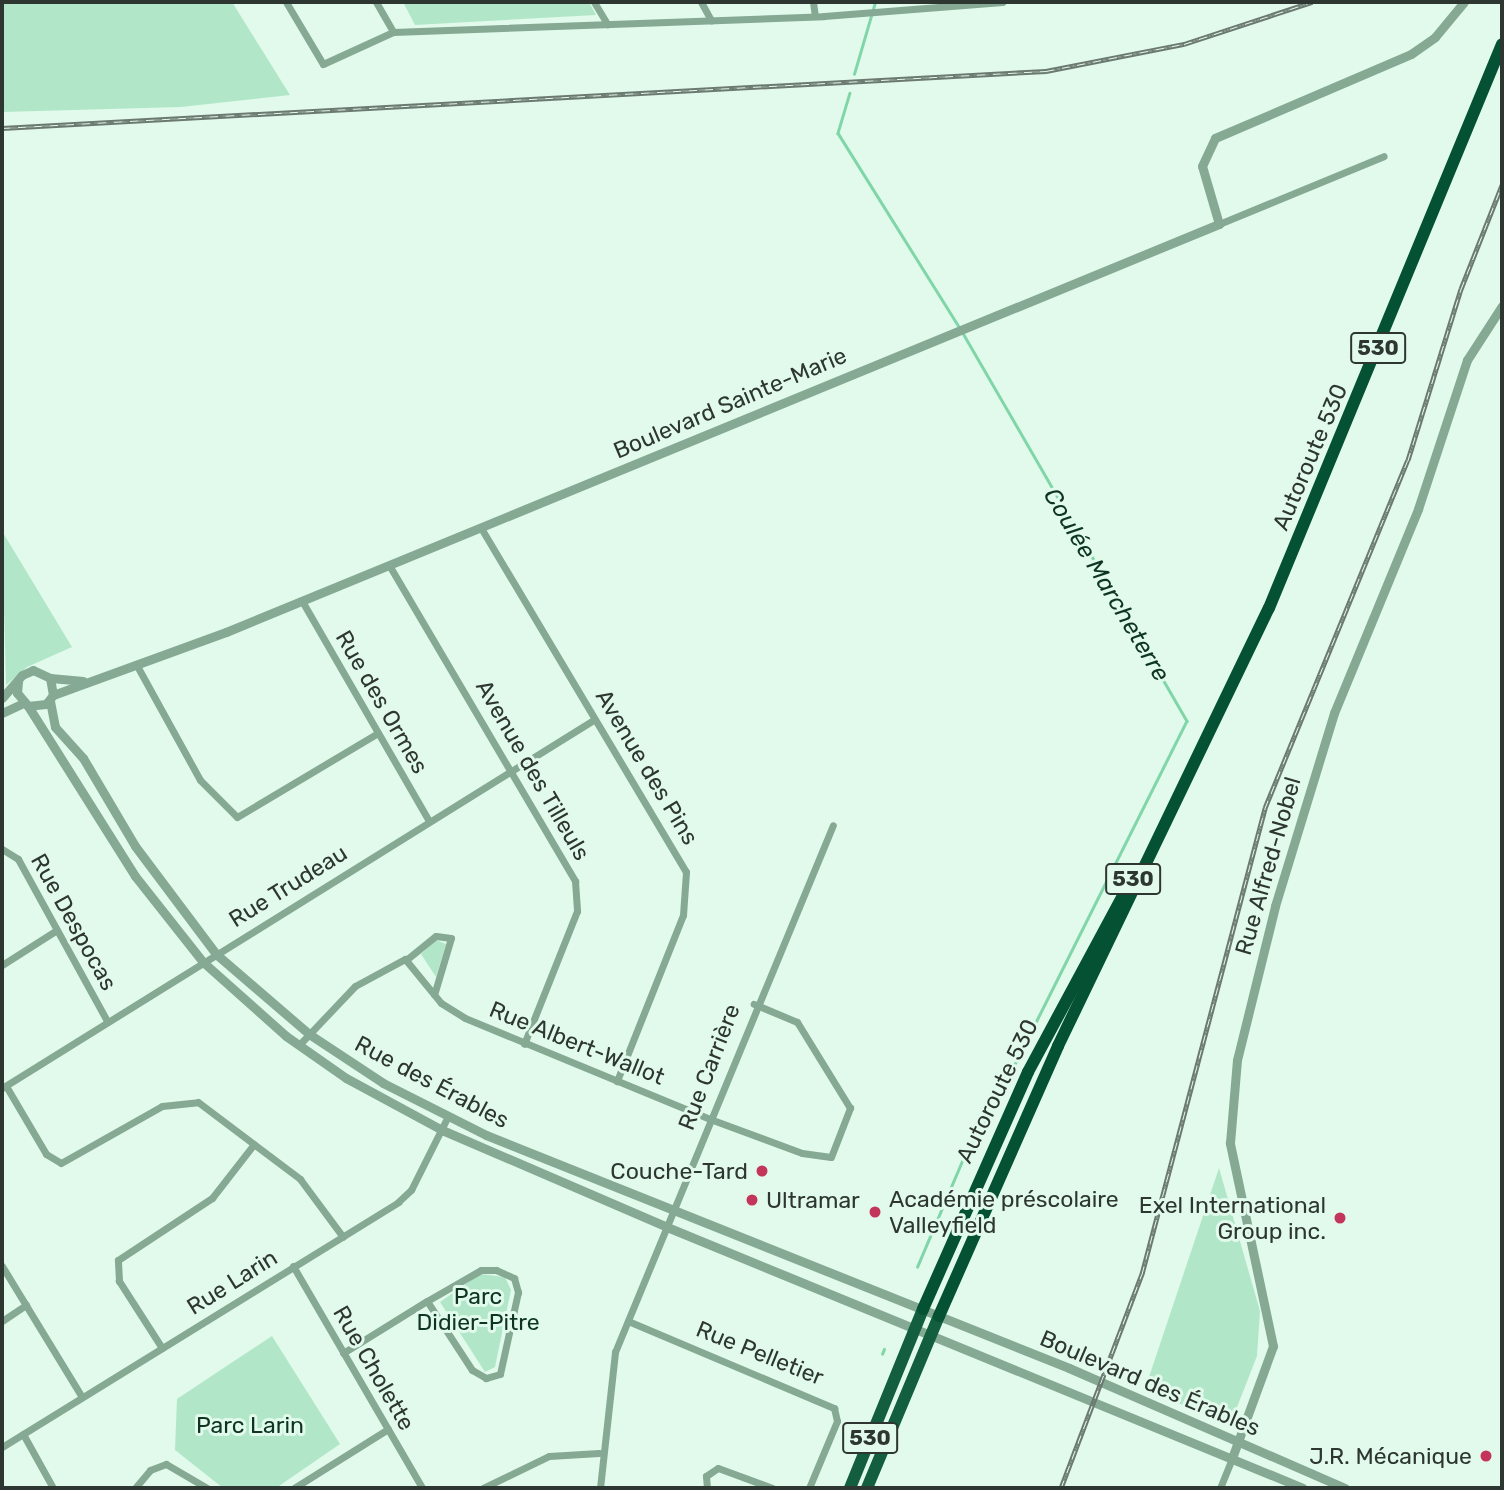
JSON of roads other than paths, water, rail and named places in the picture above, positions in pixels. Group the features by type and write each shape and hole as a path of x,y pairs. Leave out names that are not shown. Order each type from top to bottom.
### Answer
{"highway":[{"name":"Autoroute 530","path":"867,1488 1062,1036 1177,803 1286,569 1502,44"},
{"name":"Autoroute 530","path":"850,1488 915,1327 1032,1063 1177,803"}],"street":[{"path":"286,2 323,64 393,32 824,16 1002,2"},
{"path":"376,2 393,32"},
{"path":"594,2 607,24"},
{"path":"701,2 711,20"},
{"path":"813,2 815,16"},
{"path":"1219,224 1202,166 1204,150 1215,138 1411,54 1464,2"},
{"name":"Boulevard Sainte-Marie","path":"2,713 51,698 89,681 302,601 1384,156"},
{"name":"Rue Alfred-Nobel","path":"1232,1458 1270,1366 1273,1330 1230,1143 1237,1060 1275,906 1334,713 1418,509 1467,360 1502,306"},
{"name":"Avenue des Pins","path":"481,528 675,850 687,882 683,915 617,1081"},
{"name":"Avenue des Tilleuls","path":"389,565 572,874 578,901 524,1044"},
{"name":"Rue des Ormes","path":"302,601 429,821"},
{"path":"136,664 200,780 237,817 378,733"},
{"name":"Boulevard Sainte-Marie","path":"18,681 33,670 50,678 89,681"},
{"path":"50,678 51,698"},
{"path":"2,698 18,681 26,705"},
{"name":"Rue des Érables","path":"51,698 55,727 83,758 135,846 216,954 309,1034 448,1116 939,1316"},
{"name":"Rue des Érables","path":"26,705 135,876 203,962 299,1045 442,1130 667,1227 915,1327"},
{"name":"Rue Trudeau","path":"4,1087 595,719"},
{"name":"Rue Carrière","path":"600,1488 599,1453 609,1376 628,1321 754,1004 833,825"},
{"name":"Rue Despocas","path":"2,849 18,859 107,1021"},
{"path":"2,965 57,930"},
{"path":"299,1045 355,986 406,960 436,936 451,938 434,995"},
{"name":"Rue Albert-Wallot","path":"406,960 434,995 457,1014 710,1119 811,1155 831,1157 839,1147 850,1108 797,1022 754,1004"},
{"path":"4,1087 47,1154 61,1163 186,1099 254,1144 313,1191 343,1237"},
{"name":"Rue Larin","path":"2,1447 343,1237 411,1190 448,1116"},
{"path":"162,1348 120,1281 118,1260 212,1198 254,1144"},
{"path":"2,1266 82,1397"},
{"name":"Rue Cholette","path":"293,1266 422,1488"},
{"path":"343,1353 427,1301 481,1270 513,1278 518,1292 500,1374 486,1378 472,1370 427,1301"},
{"path":"2,1321 26,1305"},
{"name":"Boulevard des Érables","path":"939,1316 1345,1488"},
{"name":"Rue Pelletier","path":"628,1321 827,1401 837,1421 809,1488"},
{"name":"Boulevard des Érables","path":"915,1327 1303,1488"},
{"path":"294,1488 388,1429"},
{"path":"23,1434 53,1488"},
{"path":"483,1488 549,1456 599,1453"},
{"path":"1220,1488 1232,1458"},
{"path":"135,1488 150,1470 166,1464 207,1488"},
{"path":"707,1488 706,1476 718,1468 772,1488"}],"waterway":[{"name":"Coulée Marcheterre","path":"854,74 875,2"},
{"name":"Coulée Marcheterre","path":"850,93 838,133 959,327"},
{"name":"Coulée Marcheterre","path":"963,333 1187,721 1004,1086"},
{"name":"Coulée Marcheterre","path":"917,1267 968,1147 991,1113"},
{"name":"Coulée Marcheterre","path":"882,1354 884,1349"}],"railway":[{"path":"2,128 1046,71 1184,44 1312,2"},
{"path":"1061,1488 1142,1274 1265,808 1408,460 1461,289 1502,185"}],"place":[{"name":"Couche-Tard","path":"762,1171"},
{"name":"Ultramar","path":"752,1200"},
{"name":"Académie préscolaire Valleyfield","path":"875,1212"},
{"name":"Exel International Group inc.","path":"1340,1218"},
{"name":"J.R. Mécanique","path":"1486,1456"}],"park label":[{"name":"Parc Didier-Pitre","path":"478,1309"},
{"name":"Parc Larin","path":"250,1425"}]}
